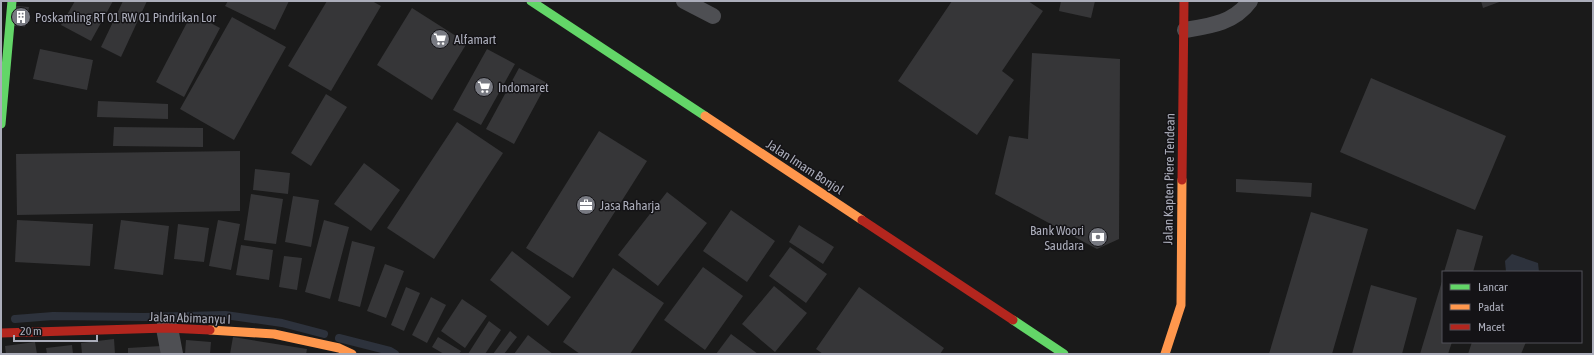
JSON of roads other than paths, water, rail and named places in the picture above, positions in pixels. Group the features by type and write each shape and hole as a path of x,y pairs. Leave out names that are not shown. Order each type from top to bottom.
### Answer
{"main road":[{"name":"Jalan Kapten Piere Tendean","path":"1165,354 1181,305 1185,30 1184,1"},
{"name":"Jalan Imam Bonjol","path":"535,2 1064,354"},
{"path":"1,124 8,3"},
{"name":"Jalan Abimanyu I","path":"1,333 168,328 274,334 339,348 352,354"}],"street":[{"path":"168,328 172,354"}],"lane":[{"path":"684,1 713,16"},
{"path":"1185,30 1218,24 1237,16 1250,1"}],"waterway":[{"path":"15,319 53,316 144,317 225,315 282,323 324,334"},
{"path":"339,338 390,351 395,354"}],"place":[{"name":"Poskamling RT 01 RW 01 Pindrikan Lor","path":"21,17"},
{"name":"Alfamart","path":"440,39"},
{"name":"Indomaret","path":"484,87"},
{"name":"Jasa Raharja","path":"586,205"},
{"name":"Bank Woori Saudara","path":"1098,237"}]}
